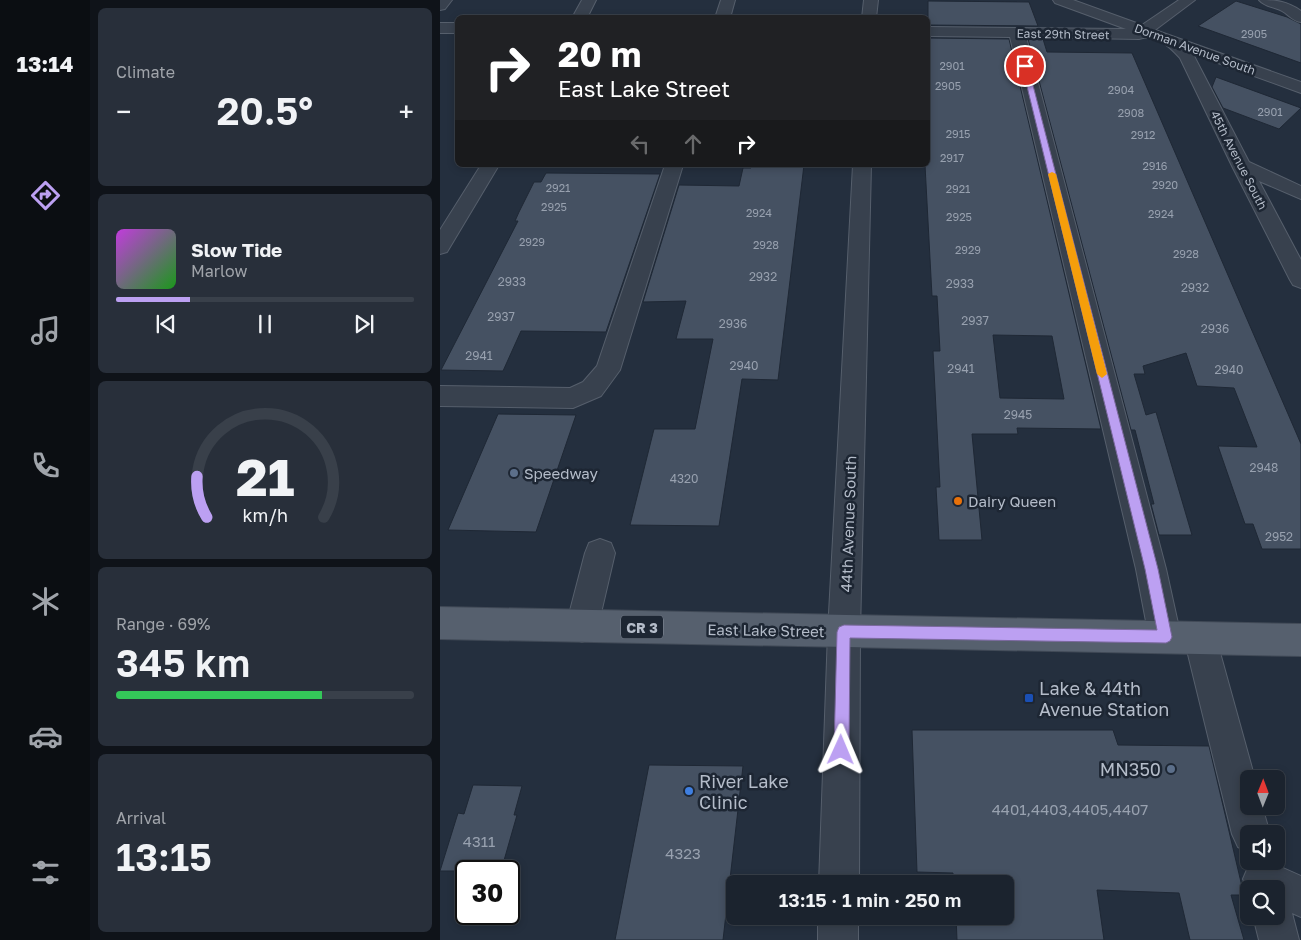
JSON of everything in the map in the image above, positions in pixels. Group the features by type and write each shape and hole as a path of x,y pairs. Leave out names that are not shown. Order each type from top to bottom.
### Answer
{"main road":[{"name":"East Lake Street","path":"440,623 1301,640"}],"street":[{"path":"440,6 445,0"},
{"path":"580,15 589,0"},
{"path":"723,15 728,0"},
{"path":"868,15 870,0"},
{"name":"Dorman Avenue South","path":"1060,0 1301,88"},
{"name":"East 29th Street","path":"930,32 1139,34 1188,0"},
{"path":"1266,0 1286,7 1301,18"},
{"path":"440,28 455,28"},
{"path":"1017,33 1152,569 1166,637"},
{"name":"45th Avenue South","path":"1175,43 1187,57 1241,166 1301,280"},
{"path":"1241,166 1301,192"},
{"path":"440,247 489,167"},
{"path":"440,396 573,398 592,389 608,370 673,167"},
{"name":"44th Avenue South","path":"839,875 844,632 862,167"},
{"path":"582,626 600,553"},
{"path":"1200,638 1249,825"},
{"path":"1262,876 1301,896"},
{"path":"838,925 838,940"},
{"path":"1275,925 1279,940"}],"building":[{"path":"928,1 1029,2 1038,26 930,25 930,15 928,15"},
{"path":"1236,1 1287,17 1301,24 1301,63 1198,26"},
{"path":"930,38 1009,39 1101,429 1017,428 1018,434 972,434 982,540 939,540 936,487 940,487 933,351 940,351 937,296 932,296 925,167 930,167","holes":["993,335 1052,336 1064,399 1000,398"]},
{"path":"1028,39 1043,39 1047,52 1132,53 1301,444 1301,549 1262,549 1253,524 1245,524 1218,446 1257,447 1234,388 1197,386 1186,353 1143,366 1145,374 1134,374 1146,415 1156,412 1192,535 1159,535 1151,504 1154,504 1135,430 1131,430"},
{"path":"1216,77 1301,108 1279,129 1223,108 1212,87"},
{"path":"804,167 778,380 742,379 719,526 630,525 654,429 695,429 713,339 676,339 686,301 643,302 679,185 739,186 743,168"},
{"path":"546,173 660,174 606,332 521,331 503,371 441,370 518,221 515,221 534,182 541,182"},
{"name":"Speedway","path":"498,414 576,415 536,532 448,530"},
{"path":"912,730 1113,730 1118,745 1209,746 1240,880 1240,895 1231,895 1244,940 1190,940 1179,893 1097,890 1104,940 957,940 956,925 1014,925 1014,875 953,875 953,873 917,872"},
{"path":"649,765 743,766 730,875 726,875 726,914 723,940 615,940"},
{"path":"473,785 522,786 514,815 517,815 504,860 455,860 455,871 440,871 458,813 464,814"}],"slow traffic":[{"path":"1052,174 1102,374"}],"place":[{"name":"Speedway","path":"514,473"},
{"name":"Dairy Queen","path":"958,501"},
{"name":"Lake & 44th Avenue Station","path":"1029,698"},
{"name":"MN350","path":"1171,769"},
{"name":"River Lake Clinic","path":"689,791"}],"route":[{"path":"841,750 844,632 1166,637 1152,569 1025,66"}]}
